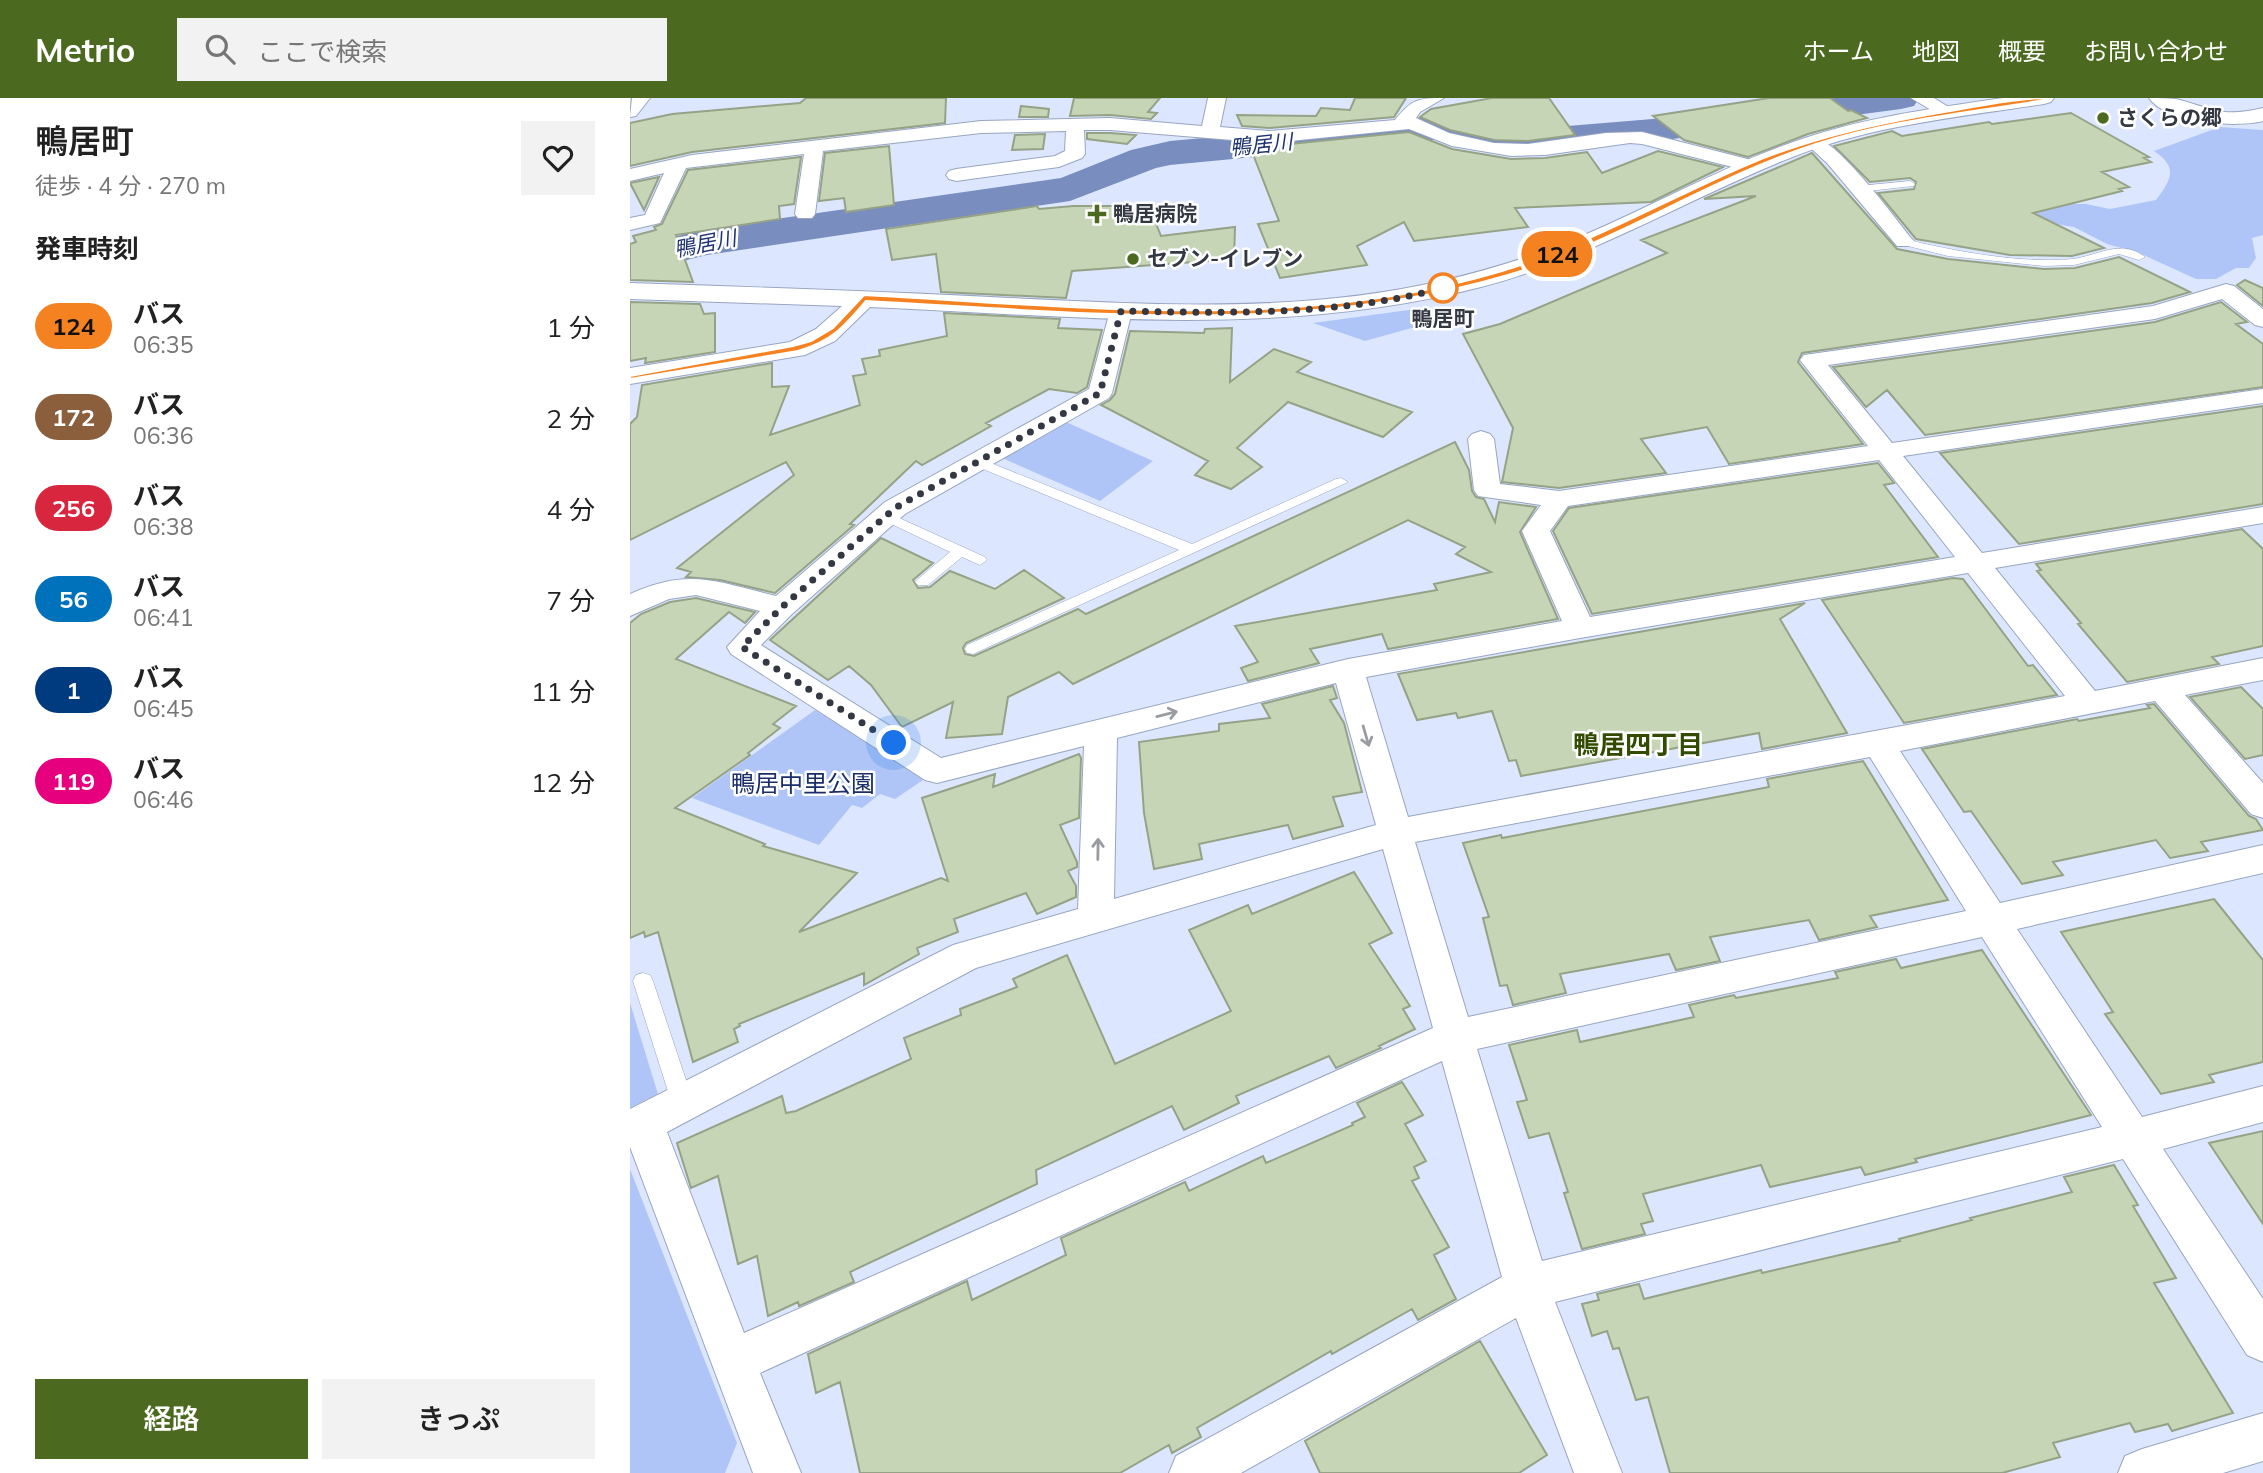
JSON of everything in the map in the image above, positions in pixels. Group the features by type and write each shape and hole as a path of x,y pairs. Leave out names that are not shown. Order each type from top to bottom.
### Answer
{"main road":[{"path":"630,291 864,298 1121,311 1245,313 1322,309 1420,294 1505,273 1564,252 1752,166 1813,142 1878,125 2044,98"},
{"path":"2159,98 2184,110 2211,118 2263,114"},
{"path":"630,376 795,349 815,343 836,330 864,298"}],"street":[{"path":"630,113 641,98"},
{"path":"1416,128 1414,108 1435,98"},
{"path":"1920,98 1949,113"},
{"path":"1194,99 1215,100 1209,134"},
{"path":"630,175 678,164 981,128 1110,124 1269,137 1416,128 1506,150 1543,149 1627,137 1642,138 1752,166"},
{"path":"956,175 1059,160 1076,154 1076,125"},
{"path":"1813,142 1834,159 1904,242"},
{"path":"804,214 814,149"},
{"path":"630,225 653,219 678,164"},
{"path":"2087,702 1812,360 2155,312 2226,291 2263,320"},
{"path":"1121,311 1100,393 976,461 886,516 782,607 742,647 937,771 1348,670 1580,628 2263,515"},
{"path":"1481,439 1487,490 1559,499 2263,396"},
{"path":"1559,499 1535,531 1580,628"},
{"path":"630,606 662,591 696,586 782,607"},
{"path":"777,1473 637,1126 966,956 1393,833 1878,744 2263,669"},
{"path":"1348,670 1393,833 1527,1287 1598,1473"},
{"path":"2161,688 2263,805"},
{"path":"1096,917 1101,730"},
{"path":"1878,744 2263,1339"},
{"path":"732,1362 1454,1037 2263,859"},
{"path":"1193,1473 1527,1287 2263,1104"},
{"path":"2142,1473 2263,1437"}],"lane":[{"path":"1859,189 1910,184"},
{"path":"1904,242 1948,253 2043,263 2074,262 2120,250 2138,257"},
{"path":"976,461 1191,550"},
{"path":"973,649 1341,482"},
{"path":"886,516 981,560"},
{"path":"923,582 960,551"},
{"path":"643,981 682,1104"}],"green space":[{"path":"2220,127 2263,130 2263,235 2252,238 2256,258 2249,268 2236,268 2216,279 2196,279 2139,253 2107,244 2074,227 1982,212 2057,204 2086,204 2110,209 2156,200 2166,186 2170,174 2167,162 2154,151"},
{"path":"1416,309 1426,324 1365,341 1313,323"},
{"path":"1066,422 1153,461 1100,501 1002,458"},
{"name":"鴨居中里公園","path":"815,710 926,778 895,799 880,794 862,808 852,805 819,845 692,798"},
{"path":"630,1003 658,1094 630,1108"},
{"path":"630,1169 737,1443 725,1473 630,1473"}],"building":[{"path":"806,98 946,98 945,123 692,152 630,166 630,123 672,114 800,103"},
{"path":"1074,98 1160,98 1148,112 1157,113 1151,119 1110,115 1070,116"},
{"path":"1355,98 1406,98 1394,117 1269,128 1242,126 1237,115 1316,116 1321,108 1350,110"},
{"path":"1492,98 1549,98 1575,135 1528,141 1494,140 1450,130 1420,117 1431,109"},
{"path":"1769,98 1830,98 1848,111 1867,118 1808,134 1748,157 1684,140 1653,116"},
{"path":"1021,106 1049,109 1048,117 1019,117"},
{"path":"2071,113 2149,157 2144,158 2151,162 2102,172 2129,187 2119,189 2122,191 2033,213 2104,248 2072,256 2010,255 1916,239 1878,193 1914,189 1916,182 1910,178 1870,182 1834,146 1892,131 1902,136 1989,122 1992,124"},
{"path":"1409,132 1452,149 1511,159 1545,158 1587,152 1602,173 1658,151 1723,167 1651,202 1515,208 1528,227 1414,241 1404,222 1357,246 1367,265 1280,278 1258,224 1279,221 1249,144 1269,146"},
{"path":"1087,133 1136,135 1127,144 1087,139"},
{"path":"1045,134 1043,149 1012,150 1015,135"},
{"path":"889,146 894,205 846,212 844,198 819,201 825,153"},
{"path":"1812,153 1897,249 1948,259 2044,269 2075,268 2119,257 2190,292 2152,303 1802,353 1798,362 1863,444 1729,464 1707,427 1641,439 1666,473 1559,488 1502,482 1513,428 1463,334 1500,324 1667,253 1641,240 1756,196 1704,199"},
{"path":"801,157 794,204 779,206 780,219 676,235 693,282 630,280 630,244 636,242 633,236 656,230 654,227 662,224 688,170"},
{"path":"659,177 644,210 630,183"},
{"path":"1037,206 1039,209 1149,206 1161,236 1235,227 1234,259 1072,271 1066,298 941,292 936,254 892,260 886,229"},
{"path":"2245,280 2263,288 2263,306 2237,285"},
{"path":"630,302 700,304 704,314 715,313 715,352 645,363 646,358 630,361"},
{"path":"2221,302 2247,322 2236,324 2263,344 2263,387 1925,435 1887,390 1866,407 1833,367 2155,322"},
{"path":"944,313 1060,319 1058,328 1102,330 1087,387 1077,393 1049,389 986,423 991,426 922,465 916,461 850,524 854,525 775,593 720,580 686,577 691,572 677,568 794,475 786,462 630,540 630,424 637,417 642,385 772,363 772,387 789,386 770,435 860,405 853,376 866,374 862,359 880,356 879,350 947,336"},
{"path":"1232,328 1230,382 1274,349 1311,362 1297,372 1412,412 1383,437 1288,402 1237,448 1262,467 1231,489 1195,475 1208,461 1101,405 1115,394 1130,331 1204,333 1205,329"},
{"path":"2263,406 2263,504 2019,544 1940,453"},
{"path":"1455,442 1469,470 1472,491 1476,497 1484,499 1495,522 1499,502 1536,507 1520,532 1558,619 1388,649 1382,634 1310,649 1319,663 1248,681 1241,668 1258,662 1235,626 1437,590 1434,584 1491,572 1456,554 1465,547 1408,520 1073,684 1059,672 1008,697 1002,734 946,738 953,702 902,727 871,685 849,666 828,680 770,640 881,538 933,563 913,580 918,588 930,587 950,571 995,589 1024,570 1064,598 966,643 963,648 965,654 974,656 1078,609 1086,614"},
{"path":"1878,463 1894,483 1884,485 1938,557 1592,614 1553,531 1569,508"},
{"path":"2242,529 2263,549 2263,646 2212,657 2219,664 2127,682 2037,571 2041,570 2036,564"},
{"path":"1953,578 1963,579 2028,666 2033,665 2057,695 1904,723 1822,600"},
{"path":"696,598 755,612 745,623 729,612 676,659 796,706 773,724 780,728 748,753 750,755 675,808 765,844 763,846 857,873 799,932 941,878 948,881 922,798 995,774 993,787 1079,754 1079,818 1060,825 1077,862 1077,867 1068,871 1076,886 1076,897 1037,914 1026,893 954,919 958,932 917,948 919,954 864,985 864,973 739,1024 740,1026 734,1029 738,1042 693,1062 658,932 645,937 644,932 630,938 630,623 641,614 670,602"},
{"path":"1805,603 1780,619 1847,733 1762,749 1759,733 1521,776 1516,760 1509,761 1492,711 1458,718 1456,713 1417,720 1398,674"},
{"path":"1333,686 1337,698 1330,700 1344,723 1362,792 1333,797 1343,826 1293,839 1288,825 1199,844 1202,859 1154,869 1144,813 1139,742 1219,731 1219,724 1270,718 1262,704"},
{"path":"2241,687 2263,709 2263,755 2245,759 2190,697"},
{"path":"2154,704 2263,830 2201,842 2208,851 2170,858 2156,840 2053,862 2063,875 2022,884 1971,811 1964,812 1922,749 2150,708 2147,705"},
{"path":"1863,761 1948,900 1870,916 1877,927 1819,940 1809,920 1710,937 1720,961 1676,970 1669,954 1560,974 1566,993 1513,1005 1507,985 1500,986 1483,918 1489,917 1463,843 1501,835 1502,838 1769,787 1767,779"},
{"path":"1354,872 1392,933 1369,944 1410,1006 1403,1009 1415,1029 1336,1068 1329,1056 1236,1096 1239,1103 1184,1130 1172,1106 1036,1170 1037,1184 850,1272 854,1282 768,1316 757,1256 738,1264 718,1176 691,1188 677,1143 782,1096 786,1113 796,1111 911,1059 904,1038 961,1015 960,1009 1017,987 1013,979 1067,955 1115,1064 1231,1011 1189,930 1248,905 1252,914"},
{"path":"2214,899 2263,960 2263,1062 2209,1075 2214,1082 2161,1094 2105,1014 2113,1012 2061,932"},
{"path":"1982,950 2091,1115 1915,1159 1917,1162 1865,1175 1861,1167 1770,1187 1761,1165 1643,1194 1653,1221 1641,1224 1645,1234 1582,1249 1564,1193 1568,1192 1549,1133 1529,1138 1517,1102 1527,1100 1509,1045 1577,1030 1580,1042 1694,1017 1689,1005 1838,978 1835,972 1896,959 1901,968"},
{"path":"1402,1082 1423,1115 1405,1124 1426,1161 1414,1167 1419,1178 1412,1181 1449,1247 1434,1255 1456,1299 1418,1320 1412,1309 1332,1354 1331,1351 1197,1428 1201,1437 1172,1453 1169,1445 1120,1473 860,1473 840,1382 816,1393 808,1354 967,1281 972,1300 1066,1255 1061,1238 1185,1182 1189,1191 1263,1156 1266,1163 1353,1125 1352,1123 1365,1117 1357,1103"},
{"path":"2263,1131 2263,1224 2209,1143"},
{"path":"2114,1165 2138,1205 2133,1206 2176,1278 2154,1283 2233,1413 2172,1431 2168,1424 2135,1432 2130,1423 2053,1443 2060,1457 2002,1473 1670,1473 1648,1397 1636,1400 1619,1348 1613,1349 1607,1331 1592,1336 1582,1304 1599,1300 1597,1294 1639,1284 1644,1299 1761,1270 1762,1273 1900,1241 1899,1239 1972,1220 1970,1218 2072,1192 2064,1177"},
{"path":"1480,1341 1547,1455 1519,1473 1320,1473 1305,1441"}],"waterway":[{"name":"鴨居川","path":"630,261 706,242 1070,189 1145,158 1170,153 1444,127 1486,139 1553,139 1665,129 1901,98"}],"bus line":[{"name":"124","path":"630,376 795,349 815,343 836,330 864,298 1121,311 1245,313 1322,309 1420,294 1505,273 1564,252 1752,166 1813,142 1878,125 2044,98"}],"place":[{"name":"さくらの郷","path":"2103,118"},
{"name":"鴨居病院","path":"1097,214"},
{"name":"セブン-イレブン","path":"1133,259"},
{"name":"鴨居町","path":"1443,288"}],"district":[{"name":"鴨居四丁目","path":"1638,745"}],"route":[{"path":"894,743 742,647 782,607 895,508 1100,393 1121,311 1245,313 1322,309 1443,288"}]}
